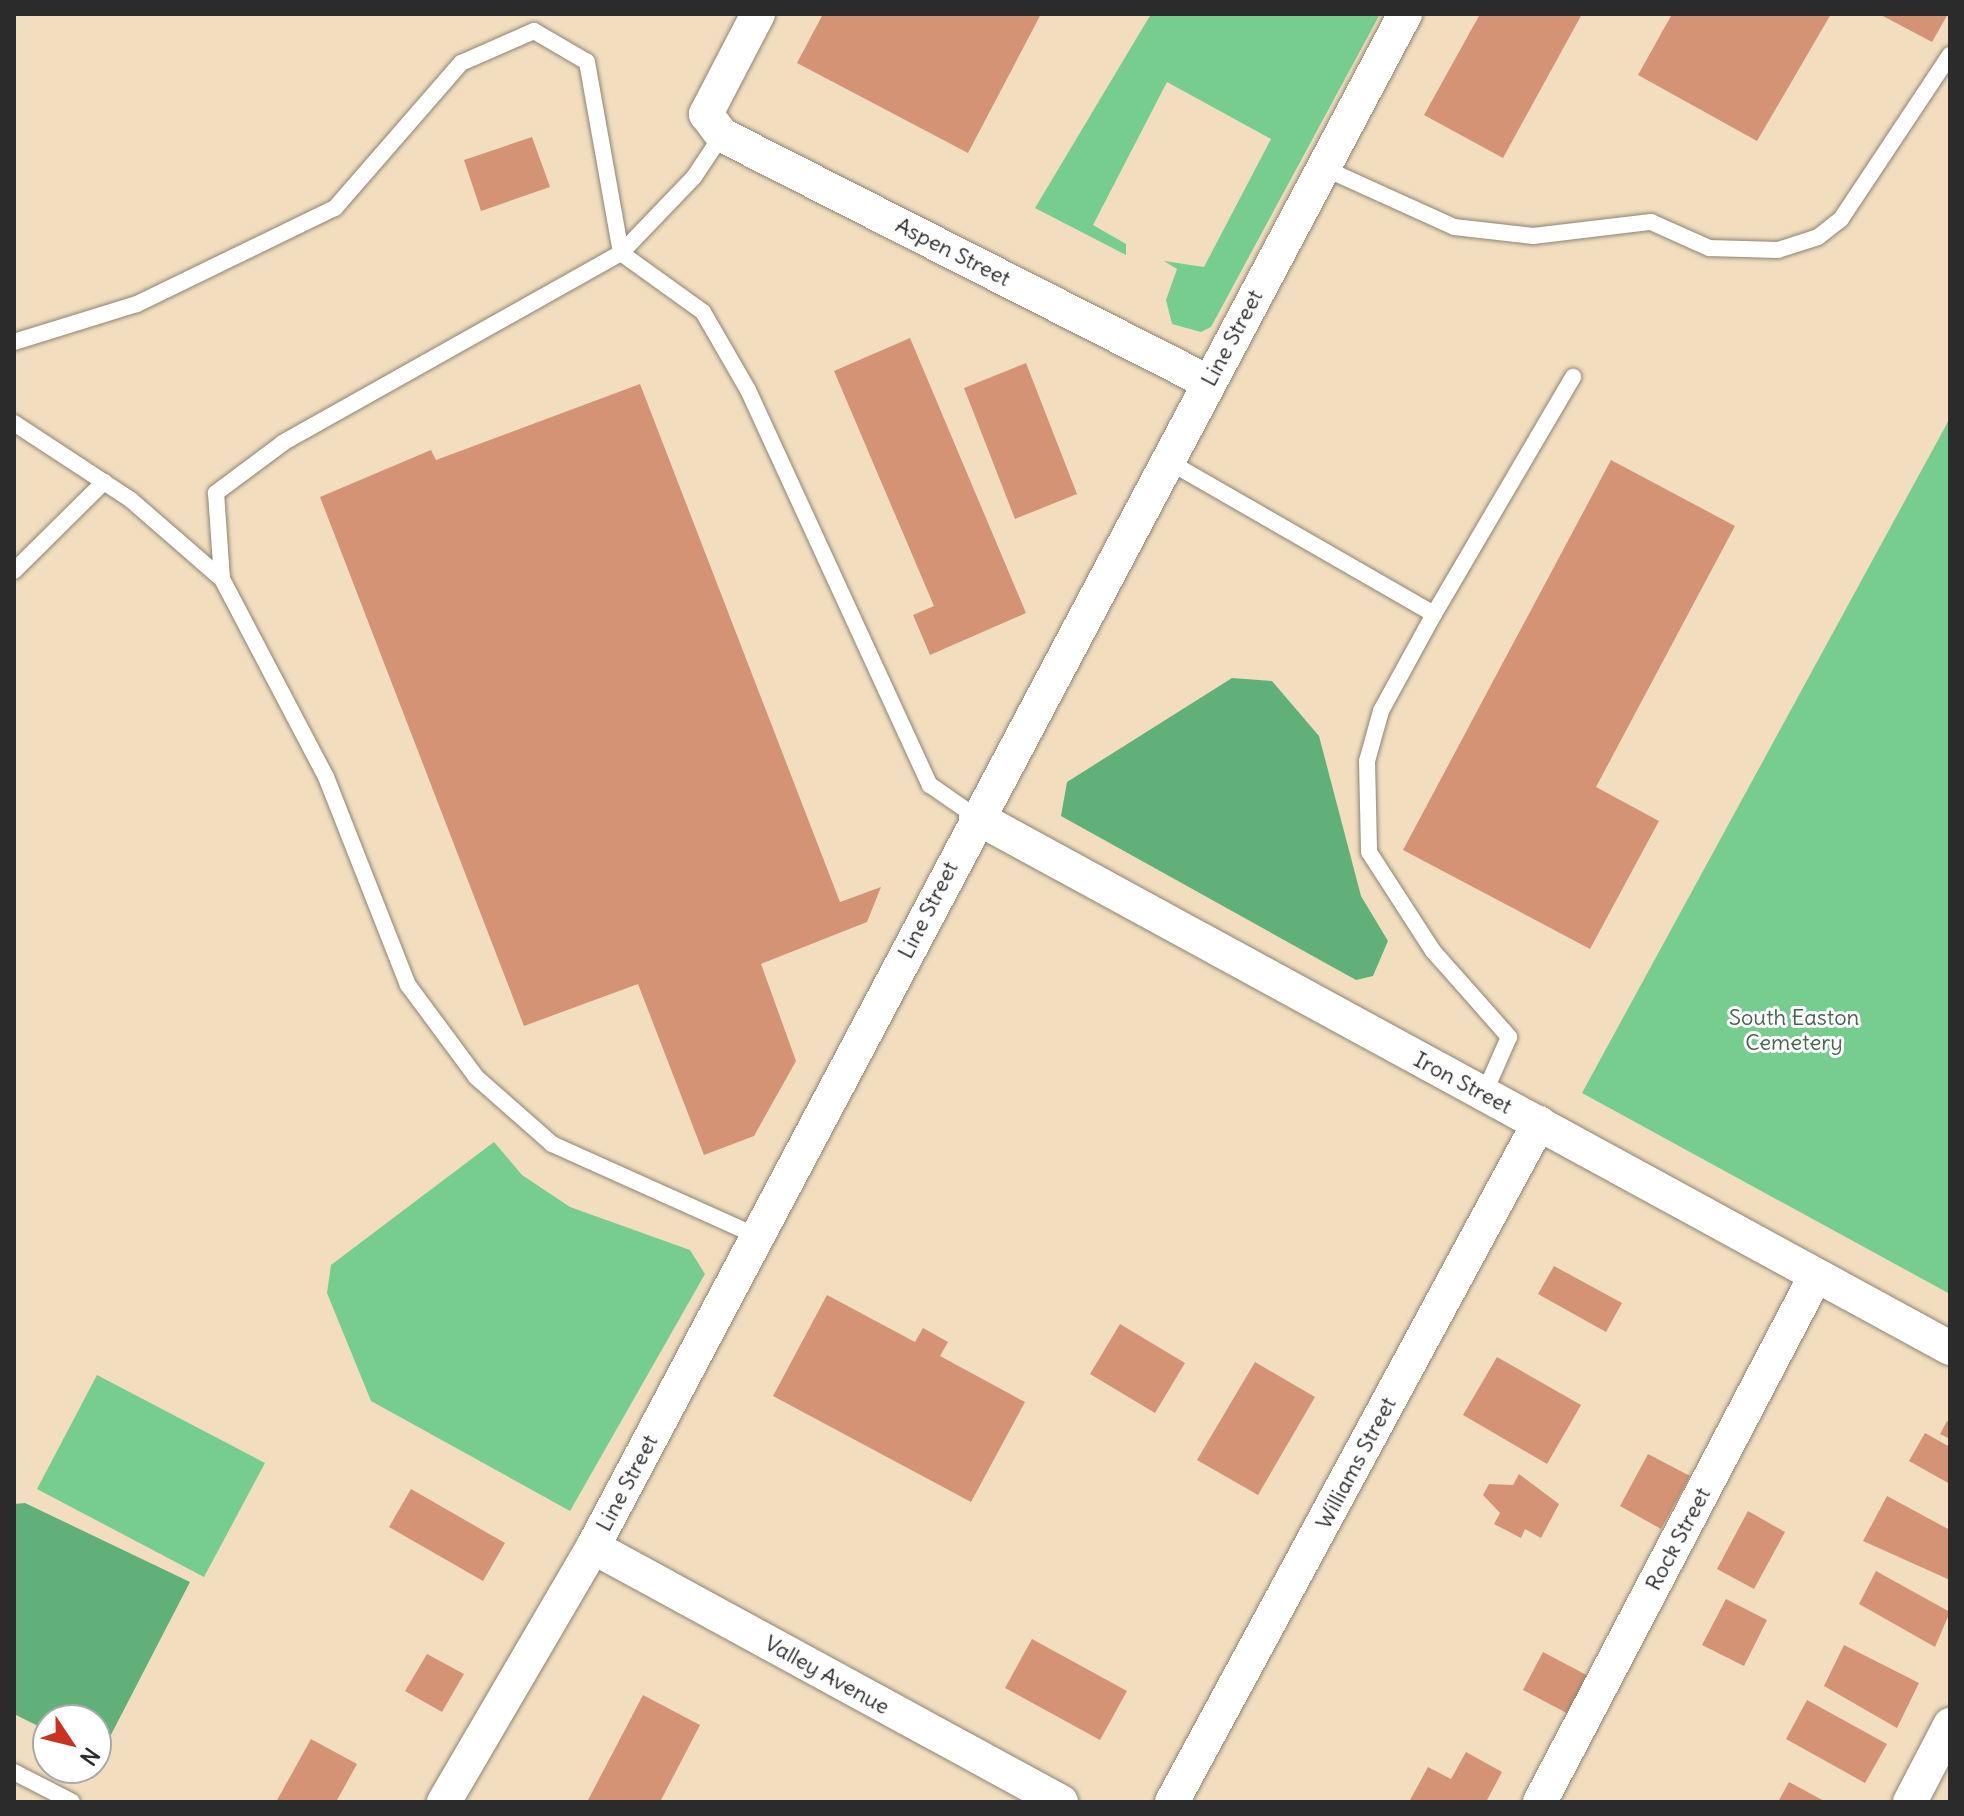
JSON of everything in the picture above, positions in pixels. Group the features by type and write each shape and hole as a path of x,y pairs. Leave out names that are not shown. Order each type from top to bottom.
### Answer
{"street":[{"path":"714,125 758,14"},
{"name":"Line Street","path":"444,1802 593,1547 976,817 1405,14"},
{"name":"Aspen Street","path":"714,125 1208,382"},
{"name":"Iron Street","path":"976,817 1950,1348"},
{"name":"Williams Street","path":"1172,1802 1539,1123"},
{"name":"Rock Street","path":"1540,1802 1815,1277"},
{"name":"Valley Avenue","path":"593,1547 1061,1802"},
{"path":"1910,1802 1950,1725"}],"lane":[{"path":"14,342 137,304 335,208 461,63 534,31 587,62 621,253 703,312 748,390 930,785 976,817"},
{"path":"1324,168 1454,227 1533,236 1651,222 1709,248 1778,250 1818,237 1841,219 1950,55"},
{"path":"222,579 216,493 283,443 621,253 694,177 714,125"},
{"path":"1484,1094 1509,1037 1433,951 1369,852 1367,761 1381,711 1573,377"},
{"path":"14,423 104,482 222,579 326,777 408,985 476,1077 552,1144 757,1236"},
{"path":"1166,460 1434,614"},
{"path":"14,571 104,482"},
{"path":"14,1772 72,1802"}],"green space":[{"path":"1151,14 1380,14 1211,327 1201,332 1172,324 1166,300 1177,269 1164,261 1204,267 1271,139 1167,82 1093,225 1126,244 1126,255 1035,208"},
{"name":"South Easton Cemetery","path":"1950,418 1950,1294 1582,1093"},
{"path":"1232,678 1272,681 1319,736 1361,896 1388,941 1373,976 1356,980 1061,816 1067,782"},
{"path":"494,1142 522,1175 570,1207 690,1250 705,1274 570,1511 371,1401 327,1293 331,1265"},
{"path":"97,1375 265,1463 204,1577 37,1489"},
{"path":"25,1503 190,1582 112,1733 112,1704 32,1704 32,1723 14,1714 14,1504"}],"building":[{"path":"823,14 1041,14 968,153 797,63"},
{"path":"1480,14 1582,14 1503,158 1424,115"},
{"path":"1672,14 1831,14 1757,141 1638,75"},
{"path":"1879,14 1948,14 1932,42"},
{"path":"532,137 550,187 481,211 464,160"},
{"path":"910,338 1026,613 930,655 913,615 934,606 834,371"},
{"path":"1026,363 1077,494 1015,519 964,388"},
{"path":"640,384 840,902 881,887 867,922 761,964 796,1061 754,1136 704,1155 638,984 524,1026 320,497 431,450 436,460"},
{"path":"1611,460 1735,526 1596,787 1659,821 1590,949 1403,850"},
{"path":"1554,1266 1622,1303 1606,1332 1538,1294"},
{"path":"827,1295 915,1342 923,1328 948,1342 940,1356 1025,1402 971,1502 773,1396"},
{"path":"1120,1324 1185,1363 1155,1413 1090,1374"},
{"path":"1497,1357 1581,1405 1547,1464 1463,1415"},
{"path":"1255,1362 1315,1397 1258,1495 1197,1460"},
{"path":"1947,1421 1950,1423 1950,1439 1940,1434"},
{"path":"1925,1433 1950,1447 1950,1484 1909,1461"},
{"path":"1648,1454 1690,1476 1661,1529 1620,1506"},
{"path":"1519,1474 1559,1504 1541,1538 1525,1529 1521,1538 1494,1524 1500,1513 1483,1495 1489,1484 1513,1485"},
{"path":"411,1489 505,1543 483,1581 389,1527"},
{"path":"1887,1496 1950,1530 1950,1580 1863,1541"},
{"path":"1748,1511 1785,1532 1754,1589 1717,1569"},
{"path":"1876,1571 1950,1612 1935,1647 1859,1604"},
{"path":"1726,1599 1767,1620 1744,1666 1702,1645"},
{"path":"1032,1639 1127,1691 1100,1740 1005,1688"},
{"path":"1844,1645 1919,1683 1897,1728 1824,1686"},
{"path":"1543,1652 1596,1680 1576,1718 1523,1690"},
{"path":"427,1654 464,1674 442,1712 405,1691"},
{"path":"643,1695 700,1725 660,1802 587,1802"},
{"path":"1807,1700 1887,1744 1865,1783 1786,1739"},
{"path":"311,1739 357,1764 336,1802 276,1802"},
{"path":"1466,1752 1502,1772 1486,1802 1409,1802 1428,1767 1451,1779"},
{"path":"1789,1782 1826,1802 1778,1802"}]}
